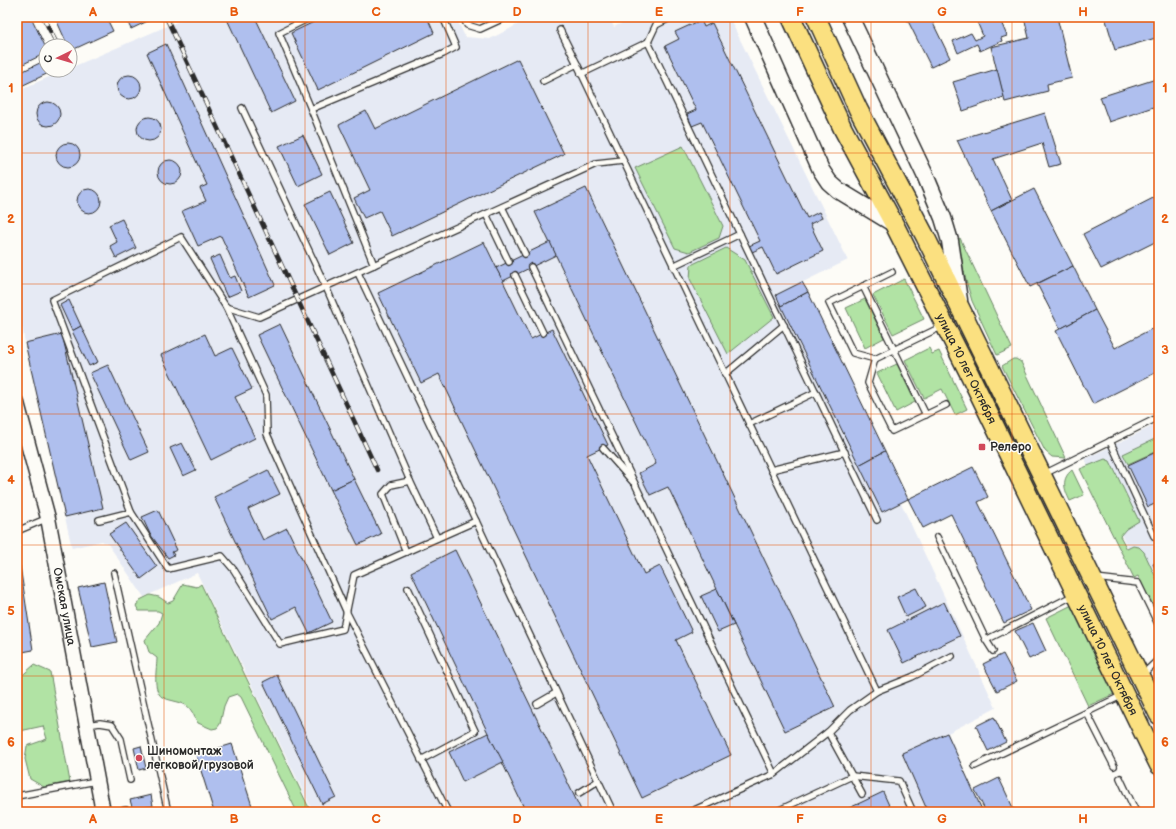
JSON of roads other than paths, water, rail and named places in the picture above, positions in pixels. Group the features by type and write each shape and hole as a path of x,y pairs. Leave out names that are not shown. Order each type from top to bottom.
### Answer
{"main road":[{"path":"754,17 821,170 829,182 838,190 894,224"},
{"name":"улица 10 лет Октября","path":"791,17 843,129 894,224 945,325 1159,765"},
{"name":"улица 10 лет Октября","path":"816,17 858,108 925,236 1159,715"},
{"path":"850,17 925,175 943,218 950,241 961,309"},
{"path":"925,236 935,235 942,230 943,218"}],"street":[{"name":"Омская улица","path":"17,402 48,518 103,812"}],"lane":[{"path":"311,17 279,33 374,265"},
{"path":"311,109 443,54 456,47 443,17"},
{"path":"463,17 467,25 480,29 506,17"},
{"path":"581,74 648,42 656,25 672,17"},
{"path":"560,30 877,691"},
{"path":"648,42 877,520"},
{"path":"543,81 577,64"},
{"path":"242,108 326,287 410,481 437,538"},
{"path":"226,307 259,317 596,164 623,161"},
{"path":"502,207 525,254"},
{"path":"486,214 509,262"},
{"path":"673,266 740,234"},
{"path":"448,812 346,613 267,434 266,395 226,307 181,238 52,300 131,512 168,569 222,556 234,570 280,644 343,629 346,613 354,575 476,521"},
{"path":"531,267 774,774"},
{"path":"358,272 613,812"},
{"path":"892,272 829,303 853,353 875,359 945,325"},
{"path":"515,275 543,333"},
{"path":"863,286 926,415"},
{"path":"725,374 784,325"},
{"path":"875,359 868,383 892,432 946,405"},
{"path":"749,424 816,392"},
{"path":"1042,475 1159,417"},
{"path":"1110,441 1154,536 1159,534"},
{"path":"603,448 637,488"},
{"path":"771,470 845,452"},
{"path":"406,552 383,494 391,485 410,481"},
{"path":"99,520 131,512"},
{"path":"17,531 48,518"},
{"path":"937,537 986,640 993,651"},
{"path":"114,573 168,812"},
{"path":"1092,578 1138,583 1159,626"},
{"path":"408,588 475,731 421,760"},
{"path":"986,640 1076,594"},
{"path":"690,812 774,774 828,732 850,710 877,691 912,677 952,656"},
{"path":"1140,677 1159,659"},
{"path":"537,704 556,692"},
{"path":"975,766 1125,694"},
{"path":"1087,713 1114,766"},
{"path":"86,725 100,723 112,726 121,739 130,780"},
{"path":"828,732 862,794"},
{"path":"775,812 852,776 898,781 913,812"},
{"path":"1120,778 1136,812"},
{"path":"17,796 96,781"},
{"path":"579,793 598,781"},
{"path":"117,812 128,811"}],"railway":[{"path":"43,17 54,38"},
{"path":"166,17 377,470"}],"place":[{"name":"Релеро","path":"982,447"},
{"name":"Шиномонтаж легковой/грузовой","path":"139,758"}]}
